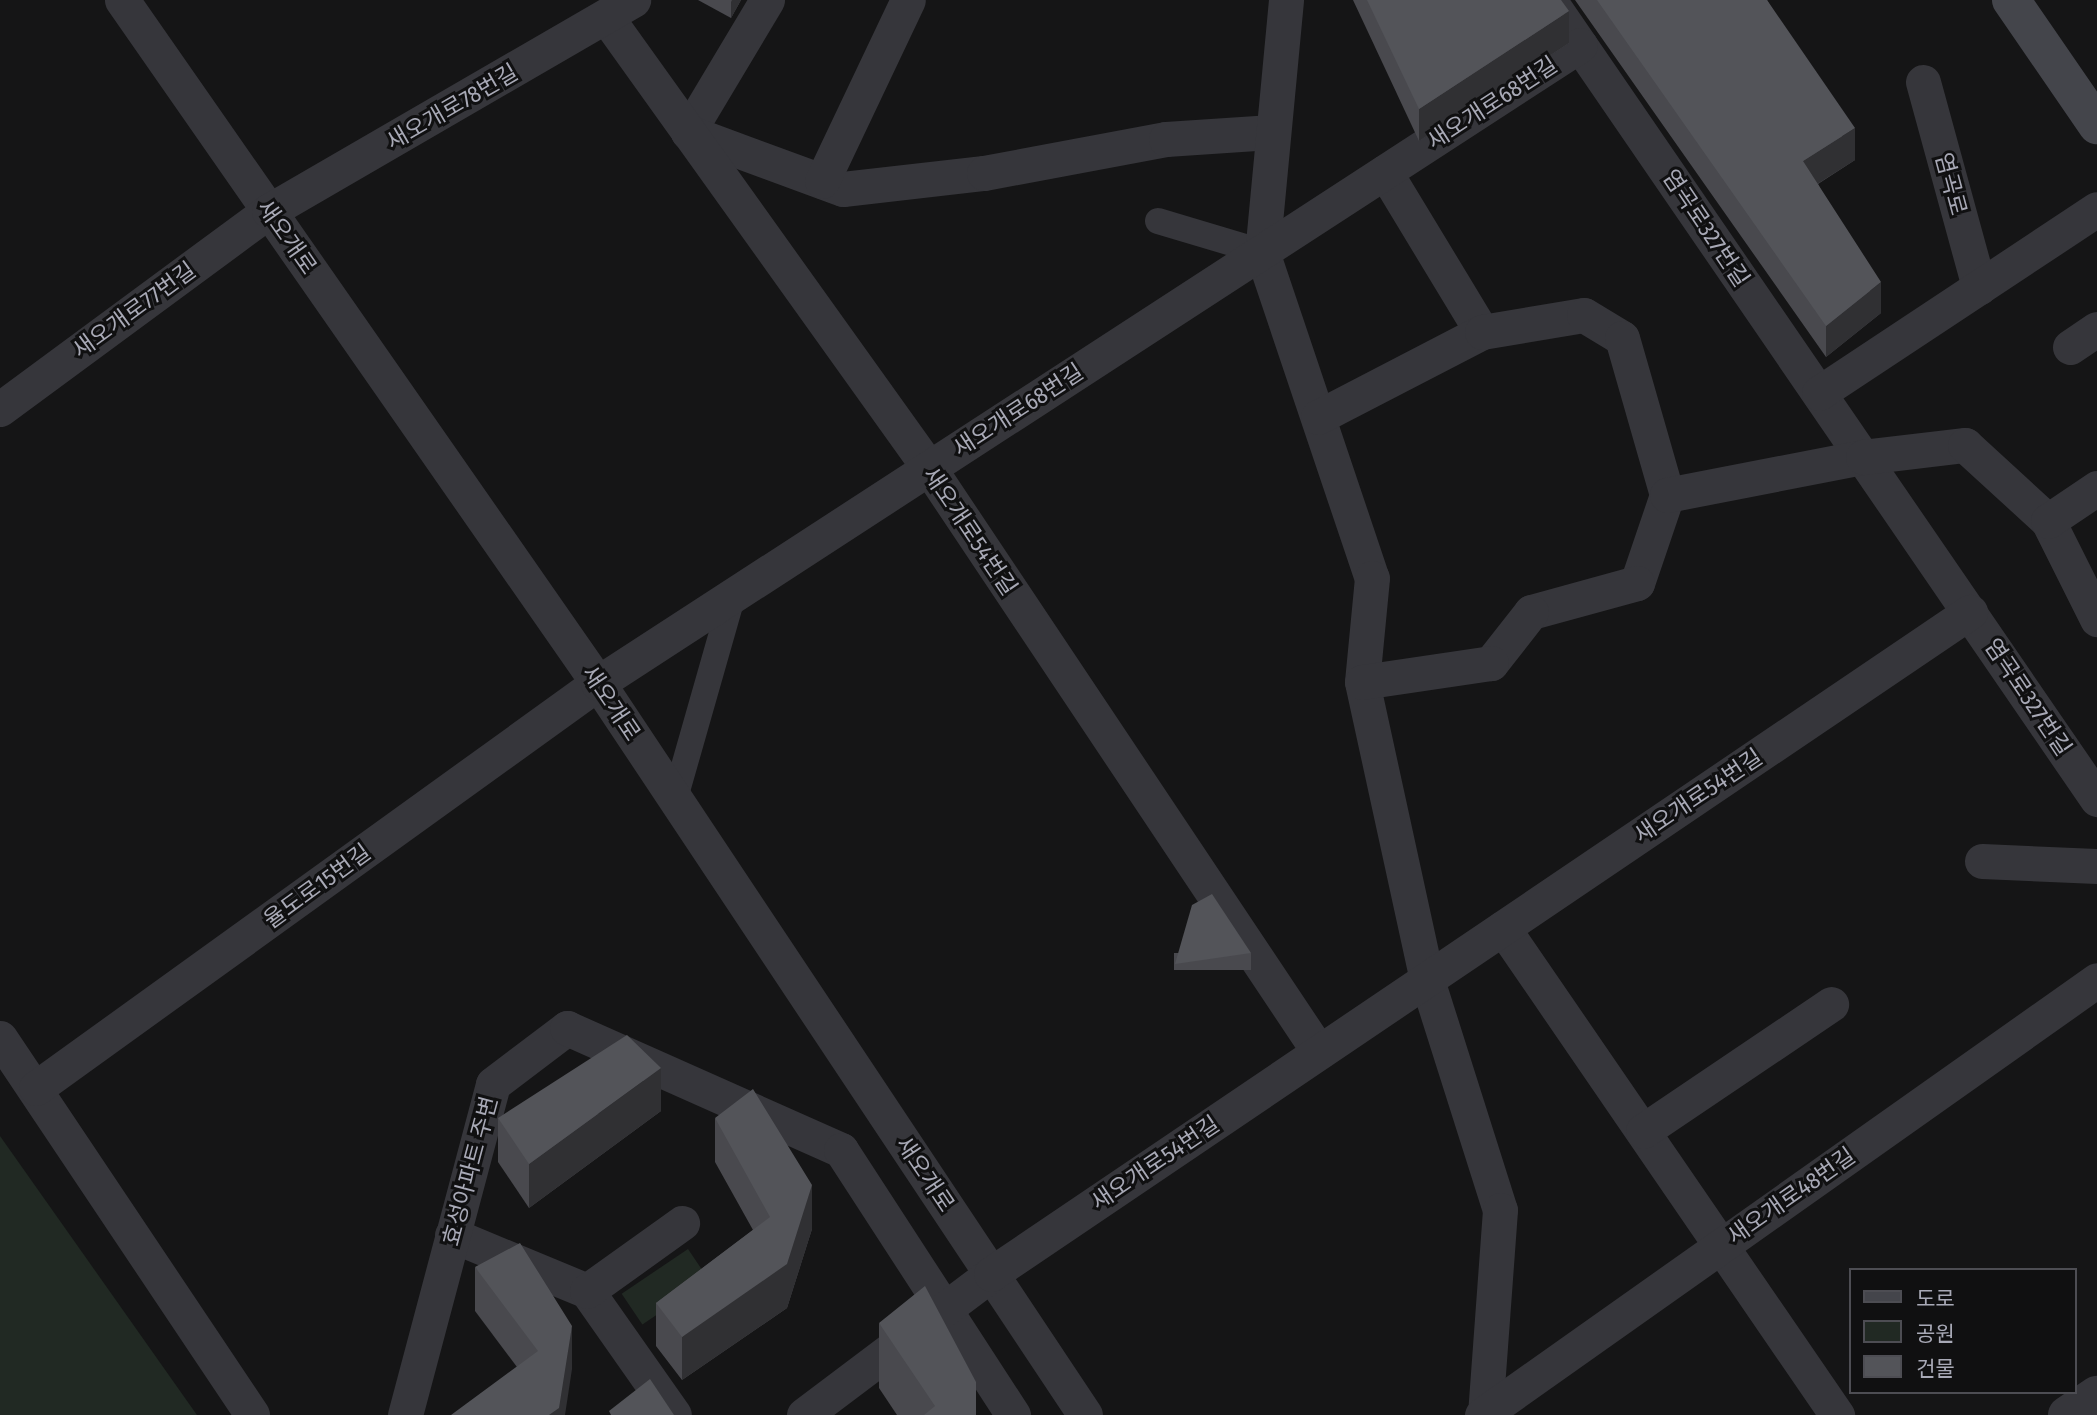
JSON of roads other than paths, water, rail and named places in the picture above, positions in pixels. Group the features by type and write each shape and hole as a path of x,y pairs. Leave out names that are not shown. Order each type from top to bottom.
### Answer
{"main road":[{"path":"2011,0 2097,125"}],"street":[{"name":"새오개로","path":"122,0 598,683 1085,1415"},
{"path":"767,0 688,132 843,189 984,173 1166,139 1272,132"},
{"path":"822,181 908,0"},
{"path":"1286,0 1262,252 1372,578 1362,682 1427,979"},
{"name":"염곡로327번길","path":"1549,0 2097,799"},
{"name":"새오개로78번길","path":"269,211 620,9"},
{"name":"새오개로54번길","path":"620,9 688,132 929,468 1319,1052"},
{"name":"새오개로68번길","path":"598,683 1580,46"},
{"name":"염곡로","path":"1923,82 1979,287"},
{"path":"1385,172 1482,332"},
{"path":"1819,393 2097,209"},
{"name":"새오개로77번길","path":"0,409 269,211"},
{"path":"1158,222 1262,252"},
{"path":"1318,417 1482,332 1584,315 1622,338 1667,495 1637,583 1531,612 1491,663 1362,682"},
{"path":"1667,495 1863,457 1965,445 2048,522 2097,619"},
{"path":"2048,522 2097,488"},
{"path":"674,798 733,595"},
{"name":"새오개로54번길","path":"804,1415 945,1314 991,1274 1970,612"},
{"name":"율도로15번길","path":"36,1088 598,683"},
{"path":"1982,861 2097,866"},
{"path":"1503,928 1837,1415"},
{"name":"새오개로48번길","path":"1427,979 1500,1210 1484,1414"},
{"name":"새오개로48번길","path":"1484,1414 2097,980"},
{"path":"1643,1131 1831,1004"},
{"name":"효성아파트 주변","path":"405,1415 419,1382 452,1235 493,1084 567,1028 841,1150 1013,1415"},
{"path":"0,1038 36,1088 252,1415"},
{"path":"587,1292 682,1223"},
{"path":"452,1235 587,1292 674,1415"},
{"path":"2067,1415 2097,1395"}]}
